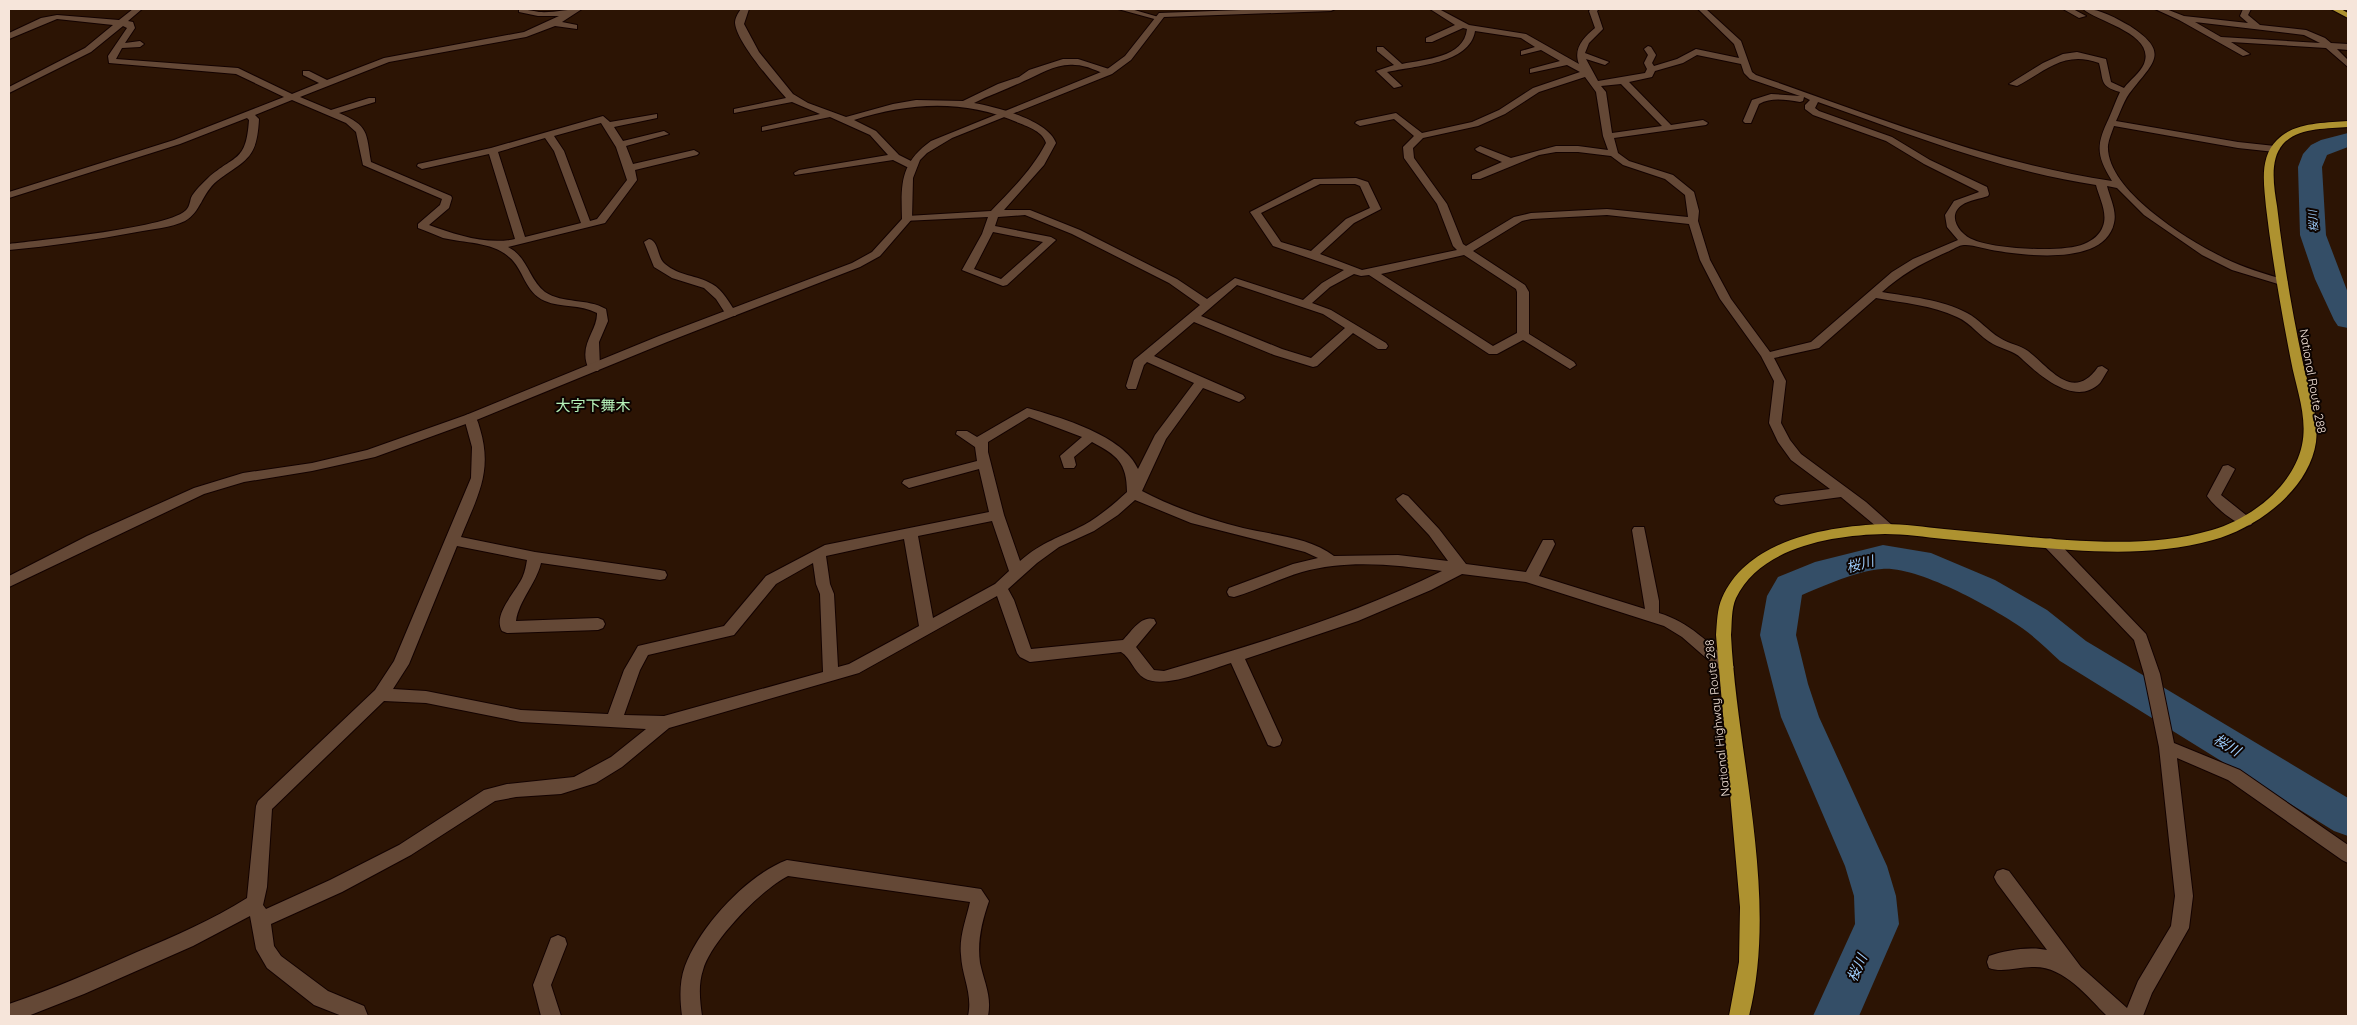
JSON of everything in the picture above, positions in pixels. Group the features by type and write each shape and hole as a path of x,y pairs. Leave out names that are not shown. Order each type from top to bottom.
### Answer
{"highway":[{"path":"2335,9 2348,16"},
{"path":"2275,149 2285,138 2299,131 2348,124"},
{"name":"National Route 288","path":"1888,529 2095,546 2163,544 2214,534 2246,522 2271,506 2284,492 2306,458 2310,442 2310,429 2282,282 2270,191 2270,165 2275,149"},
{"name":"National Highway Route 288","path":"1739,1016 1746,994 1750,906 1744,823 1726,667 1724,613 1728,598 1745,575 1759,564 1796,543 1837,533 1888,529"}],"street":[{"path":"9,90 88,50 138,9"},
{"path":"9,195 101,162 177,142 289,96 399,56 518,36 554,23 578,9"},
{"path":"745,9 739,18 740,28 745,38 772,76 793,99 848,119 874,134 895,157 911,164"},
{"path":"1122,9 1161,14 1331,9"},
{"path":"1434,9 1467,27 1523,36 1586,73 1601,92 1608,136 1614,154"},
{"path":"1586,73 1581,55 1585,42 1599,29 1595,9"},
{"path":"1702,9 1738,43 1748,73 1753,77 1960,148 2101,184 2118,186"},
{"path":"2067,9 2088,11 2127,29 2147,43 2150,61 2142,75 2126,91 2103,146 2108,171 2118,186 2160,221 2205,253 2236,268 2282,282"},
{"path":"2159,9 2182,18 2246,54"},
{"path":"2246,9 2244,16 2258,28"},
{"path":"522,10 538,14 570,14"},
{"path":"9,582 92,540 199,491 243,478 335,463 370,454 470,418 856,265 876,254 898,233 907,218 907,174 911,164 933,143 1109,72 1128,58 1161,14"},
{"path":"9,36 56,17 130,24 131,28 112,56 112,61 238,72 348,121 361,131 366,163 374,168 418,183 447,198 441,212 422,226 446,235 498,246 515,255 529,280 543,296 554,300 596,307 602,311 603,321 594,336 592,344 594,368"},
{"path":"2182,18 2306,33 2322,40 2348,64"},
{"path":"554,23 574,27"},
{"path":"9,27 25,28"},
{"path":"1429,40 1467,27"},
{"path":"1397,86 1380,71 1444,59 1459,51 1470,40 1467,27"},
{"path":"2220,39 2348,47"},
{"path":"119,46 140,44"},
{"path":"1524,53 1543,47"},
{"path":"1380,49 1400,66"},
{"path":"1596,84 1624,82 1631,78 1649,75 1651,69 1648,63 1652,55 1648,49"},
{"path":"1651,69 1680,61 1696,52 1745,62"},
{"path":"2014,84 2058,59 2075,53 2103,61 2106,83 2114,88 2126,91"},
{"path":"1581,55 1605,62"},
{"path":"964,104 1001,86 1022,79 1032,72 1063,62 1078,62 1109,72"},
{"path":"1533,71 1568,62"},
{"path":"1523,335 1523,292 1521,287 1458,246 1436,194 1409,158 1408,147 1420,136 1475,124 1496,115 1536,90 1586,73"},
{"path":"306,74 325,83"},
{"path":"1624,82 1669,128"},
{"path":"1748,121 1755,102 1760,99 1774,96 1815,99"},
{"path":"737,111 793,99"},
{"path":"1815,99 1810,109 1816,113 1889,138 1927,162 1983,189 1984,194 1958,204 1950,212 1952,228 1964,241 1996,248 2029,251 2068,252 2088,247 2101,240 2109,224 2108,209 2101,184"},
{"path":"331,113 372,100"},
{"path":"848,119 880,108 932,101 964,104 1007,113 1044,132 1050,138 1051,143 1041,162 1029,178 994,214 968,270 1003,283 1051,240 989,228"},
{"path":"9,247 102,235 180,219 192,211 197,197 212,180 244,158 251,145 254,126 254,119 247,114"},
{"path":"765,129 831,114"},
{"path":"609,125 654,116"},
{"path":"1360,123 1396,116 1420,136"},
{"path":"422,166 493,150 603,118 620,145 630,168 632,180 601,221 587,226 498,246"},
{"path":"1608,136 1703,123"},
{"path":"2111,123 2238,145 2275,149"},
{"path":"620,145 664,134"},
{"path":"547,135 554,141 559,151 587,226"},
{"path":"1558,138 1570,148"},
{"path":"1476,177 1511,162 1545,151 1570,148 1614,154 1626,163 1659,173 1684,188 1692,199 1693,221 1705,260 1717,284 1768,356 1780,381 1775,422 1784,442 1796,457 1878,518 1888,529"},
{"path":"1480,149 1511,162"},
{"path":"493,150 521,241"},
{"path":"630,168 694,153"},
{"path":"799,173 895,157"},
{"path":"200,174 212,180"},
{"path":"1312,255 1350,221 1376,209 1364,184 1356,181 1318,181 1255,212 1277,244 1361,273 1466,251 1518,219 1531,216 1608,212 1693,221"},
{"path":"907,218 1026,212 1051,220 1173,281 1207,305"},
{"path":"1768,356 1815,345 1896,274 1917,261 1964,241"},
{"path":"649,242 658,265 676,276 708,286 720,297 731,314"},
{"path":"1306,303 1326,285 1352,270"},
{"path":"1370,272 1494,351 1523,335"},
{"path":"1132,386 1138,363 1235,281 1306,303 1336,316 1382,346"},
{"path":"1874,294 1920,303 1961,315 1997,341 2024,354 2030,362 2052,377 2079,389 2090,386 2097,381 2102,370"},
{"path":"1193,317 1278,352 1313,363 1352,328"},
{"path":"1523,335 1570,365"},
{"path":"1146,357 1238,398"},
{"path":"381,694 426,697 521,716 614,719 664,723 854,669 1000,588 1054,543 1100,522 1134,493 1160,438 1200,382"},
{"path":"1017,572 997,515 984,463 982,440 1027,412 1091,437 1110,447 1131,466 1134,493 1144,500 1183,515 1308,548 1321,553 1331,562"},
{"path":"358,1016 356,1013 320,998 274,962 265,949 258,911 264,806 381,694 401,664 478,478 478,447 470,418"},
{"path":"962,434 982,445"},
{"path":"1069,465 1067,456 1091,437"},
{"path":"909,483 984,463"},
{"path":"2228,469 2214,496 2246,522"},
{"path":"1780,500 1842,492"},
{"path":"1403,499 1434,532 1462,568"},
{"path":"614,719 632,670 643,650 729,632 771,580 819,553 837,546 997,515"},
{"path":"1639,530 1652,601 1652,616"},
{"path":"910,533 927,628"},
{"path":"453,540 536,557 660,575"},
{"path":"2050,543 2125,619 2141,638 2152,674 2166,745 2184,896 2180,928 2145,987 2133,1016"},
{"path":"1530,578 1548,544"},
{"path":"819,553 823,584 827,594 831,676"},
{"path":"536,557 530,578 510,611 507,627 598,624"},
{"path":"1234,592 1298,568 1362,559 1462,568 1530,578 1652,616 1687,633 1726,667"},
{"path":"1000,588 1007,600 1025,653 1030,656 1126,647 1130,648 1148,675 1154,678 1164,677 1236,656 1379,608 1424,588 1462,568"},
{"path":"1126,647 1149,623"},
{"path":"1236,656 1274,740"},
{"path":"9,1013 100,978 235,916 258,911 336,886 405,850 490,796 505,790 562,787 590,778 628,753 664,723"},
{"path":"2166,745 2234,775 2348,855"},
{"path":"692,1016 690,985 692,974 706,943 748,895 777,871 787,868 975,896 980,901 972,924 970,961 981,993 978,1016"},
{"path":"2003,877 2079,978"},
{"path":"551,1016 542,985 558,944"},
{"path":"1996,962 2043,958 2058,962 2079,978 2120,1016"}],"waterway":[{"name":"桜川","path":"2348,140 2323,147 2315,154 2310,167 2313,235 2328,279 2348,320"},
{"name":"桜川","path":"1836,1016 1877,924 1875,896 1866,866 1800,717 1778,635 1784,596 1790,586 1827,571 1883,557 1919,562 1983,589 2035,619 2073,651 2348,819"}],"district":[{"name":"大字下舞木","path":"593,405"}]}
